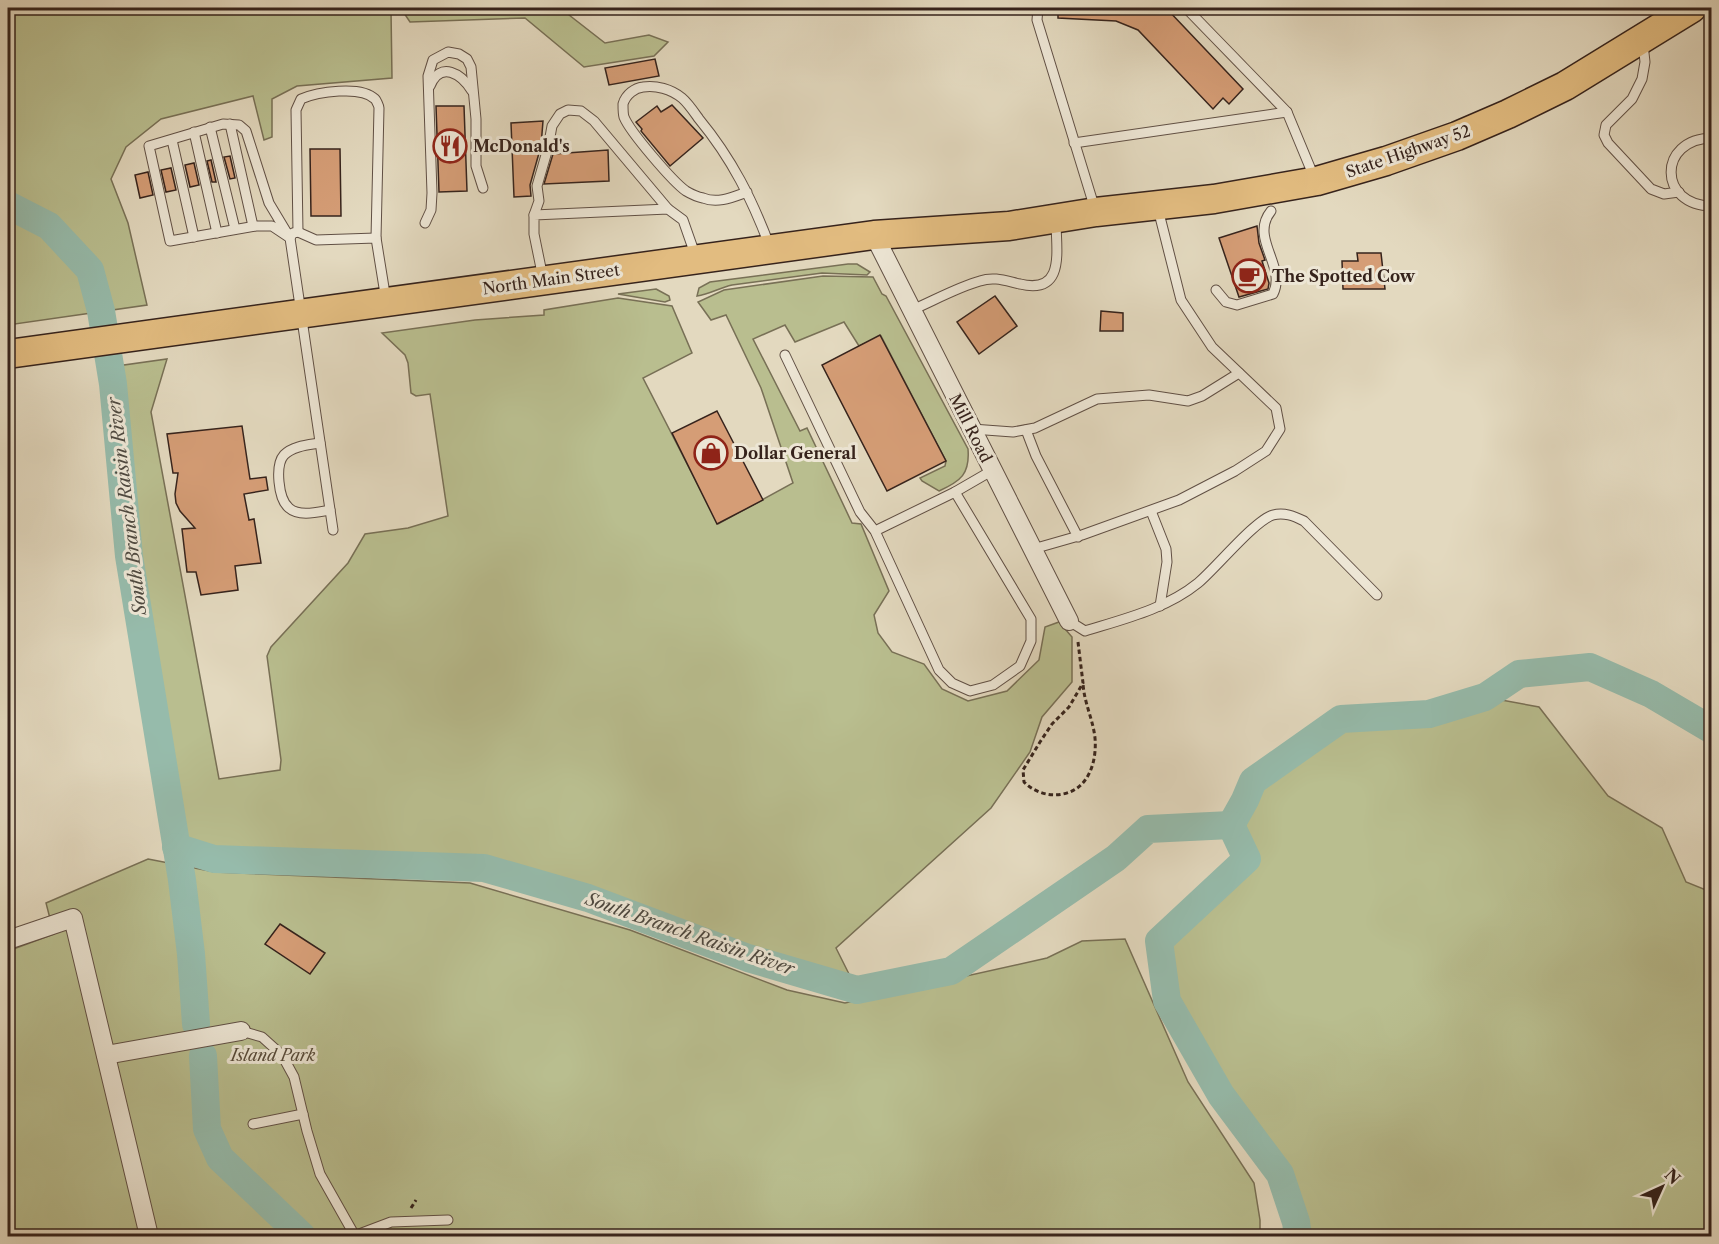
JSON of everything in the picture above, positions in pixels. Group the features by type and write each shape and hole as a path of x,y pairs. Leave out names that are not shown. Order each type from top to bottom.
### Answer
{"main road":[{"name":"State Highway 52","path":"1096,212 1214,199 1317,181 1406,154 1457,136 1565,87 1692,8"},
{"name":"North Main Street","path":"8,354 874,235 1009,226 1096,212"}],"street":[{"name":"Mill Road","path":"874,235 1033,549 1075,625"},
{"path":"8,940 73,918 149,1236"},
{"path":"106,1055 241,1031"}],"lane":[{"path":"1038,8 1037,20 1096,212"},
{"path":"1186,8 1287,112 1317,181"},
{"path":"1642,39 1645,62 1642,79 1632,99 1606,125 1604,135 1608,143 1651,189 1664,194 1679,192"},
{"path":"424,223 431,210 432,193 428,76 433,60 448,52 459,54 467,59 471,67 476,166 483,188"},
{"path":"428,89 436,75 444,71 453,72 462,78 474,93"},
{"path":"747,192 722,200 705,199 686,191 630,128 623,116 623,104 628,95 637,88 652,86 666,89 682,98 720,144 747,192 771,249"},
{"path":"333,530 300,314 294,235 296,110 301,99 315,93 362,92 376,99 379,108 376,238 387,302"},
{"path":"543,280 534,234 534,215 539,201 537,186 552,126 560,114 568,110 581,111 594,120 668,209 683,220 697,259"},
{"path":"1074,143 1287,112"},
{"path":"230,124 253,226"},
{"path":"294,235 269,202 246,131 239,125 210,127 149,146 170,241 253,226 272,226 294,235 316,240 376,238"},
{"path":"210,127 235,229"},
{"path":"194,132 217,232"},
{"path":"1712,138 1699,138 1681,148 1671,166 1673,186 1691,204 1712,206"},
{"path":"172,140 194,237"},
{"path":"1033,549 1078,537 1179,500 1235,471 1266,450 1280,429 1276,408 1212,347 1181,300 1157,205"},
{"path":"534,215 668,209"},
{"path":"1216,290 1226,302 1237,305 1273,294 1276,287 1274,268 1263,233 1264,220 1271,211"},
{"path":"912,310 980,280 1001,278 1022,285 1039,286 1048,281 1056,270 1056,218"},
{"path":"785,356 860,512 875,531 939,670 952,683 970,691 993,685 1020,666 1031,641 1030,618 955,492"},
{"path":"972,429 1013,432 1035,428 1096,399 1149,395 1188,401 1202,396 1239,373"},
{"path":"1026,430 1036,456 1078,537"},
{"path":"320,443 294,448 283,456 278,473 281,496 289,508 303,513 330,510"},
{"path":"875,531 955,492 993,470"},
{"path":"1151,511 1166,555 1160,606"},
{"path":"1075,625 1085,631 1160,606 1197,584 1255,527 1273,515 1291,515 1304,521 1377,595"},
{"path":"241,1031 262,1037 282,1055 294,1077 320,1174 354,1236 391,1222 448,1220"},
{"path":"253,1124 303,1114"}],"path":[{"path":"1075,625 1081,656 1083,683 1083,697 1095,737 1095,755 1091,773 1082,784 1062,795 1049,795 1031,789 1024,782 1023,770 1046,733 1069,707 1083,683"}],"green space":[{"path":"8,8 560,8 605,43 649,35 668,42 654,56 584,67 525,18 410,22 404,13 391,10 392,78 297,86 272,99 272,137 264,140 253,96 161,119 126,147 111,179 128,223 147,305 8,325"},
{"path":"857,264 870,272 867,275 822,273 732,285 697,296 699,288 710,282"},
{"path":"823,276 873,277 882,294 886,296 968,449 966,471 953,484 939,491 922,481 920,478 945,466 946,461 881,336 859,346 844,322 795,342 785,325 753,339 800,431 807,428 852,523 861,524 889,591 874,615 878,633 892,652 924,664 942,689 968,701 1007,691 1039,660 1045,627 1059,622 1072,637 1072,682 1042,717 1030,752 991,808 836,948 857,990 748,958 588,898 484,868 214,859 176,847 129,556 110,367 167,359 151,412 219,779 280,770 281,760 267,656 271,647 348,563 365,534 408,528 448,516 430,394 416,396 411,393 405,355 382,333 475,320 544,315 544,310 618,298 672,306 692,353 643,378 718,524 793,483 761,388 726,315 711,320 698,302 724,290"},
{"path":"656,289 669,296 670,300 665,302 618,294"},
{"path":"1485,697 1539,707 1608,796 1662,828 1686,882 1711,892 1711,1236 1298,1236 1296,1222 1280,1174 1221,1095 1167,1001 1159,941 1247,859 1231,825 1253,781 1341,719 1429,714"},
{"name":"Island Park","path":"148,859 215,872 470,883 630,930 787,990 845,1003 1047,958 1082,941 1125,939 1188,1082 1254,1183 1260,1236 8,1236 8,951 54,934 46,903"}],"building":[{"path":"1058,8 1166,8 1243,89 1229,104 1223,98 1213,109 1138,30 1116,21 1058,18"},
{"path":"655,59 659,76 609,85 605,68"},
{"path":"672,105 703,138 670,166 636,122 657,106 661,112"},
{"name":"McDonald's","path":"436,106 464,106 467,191 439,192"},
{"path":"543,121 541,146 530,185 531,196 514,197 511,123"},
{"path":"310,149 340,149 341,216 311,216"},
{"path":"608,150 609,181 544,184 553,154"},
{"path":"230,156 235,178 230,179 224,157"},
{"path":"211,160 216,182 212,182 207,161"},
{"path":"194,163 199,185 190,187 185,165"},
{"path":"171,168 176,190 166,192 161,170"},
{"path":"148,172 153,195 140,198 135,175"},
{"name":"The Spotted Cow","path":"1257,226 1259,243 1265,260 1262,261 1269,283 1268,289 1239,297 1219,238"},
{"path":"1357,253 1381,253 1385,289 1343,289 1342,261 1358,261"},
{"path":"995,296 1017,326 979,354 957,322"},
{"path":"1101,311 1123,313 1123,331 1100,331"},
{"path":"880,335 946,461 887,491 822,365"},
{"path":"717,411 763,500 717,524 672,433"},
{"path":"242,426 250,479 266,477 268,490 244,494 249,520 254,519 261,563 235,566 238,590 201,595 196,572 187,572 182,529 195,528 176,503 178,473 173,473 167,434"},
{"path":"280,924 325,953 310,974 265,944"}],"waterway":[{"name":"South Branch Raisin River","path":"8,205 49,226 90,270 101,311 113,384 129,556 182,880 196,1024"},
{"name":"South Branch Raisin River","path":"1231,825 1253,781 1341,719 1429,714 1485,697 1519,674 1590,667 1651,694 1712,730"},
{"name":"South Branch Raisin River","path":"1231,825 1247,859 1159,941 1167,1001 1221,1095 1280,1174 1296,1222 1298,1236"},
{"name":"South Branch Raisin River","path":"176,847 214,859 484,868 588,898 748,958 857,990 951,971 1116,858 1148,829 1231,825"},
{"name":"South Branch Raisin River","path":"203,1056 207,1129 220,1158 302,1236"}],"place":[{"name":"McDonald's","path":"450,146"},
{"name":"The Spotted Cow","path":"1249,276"},
{"name":"Dollar General","path":"711,453"}]}
